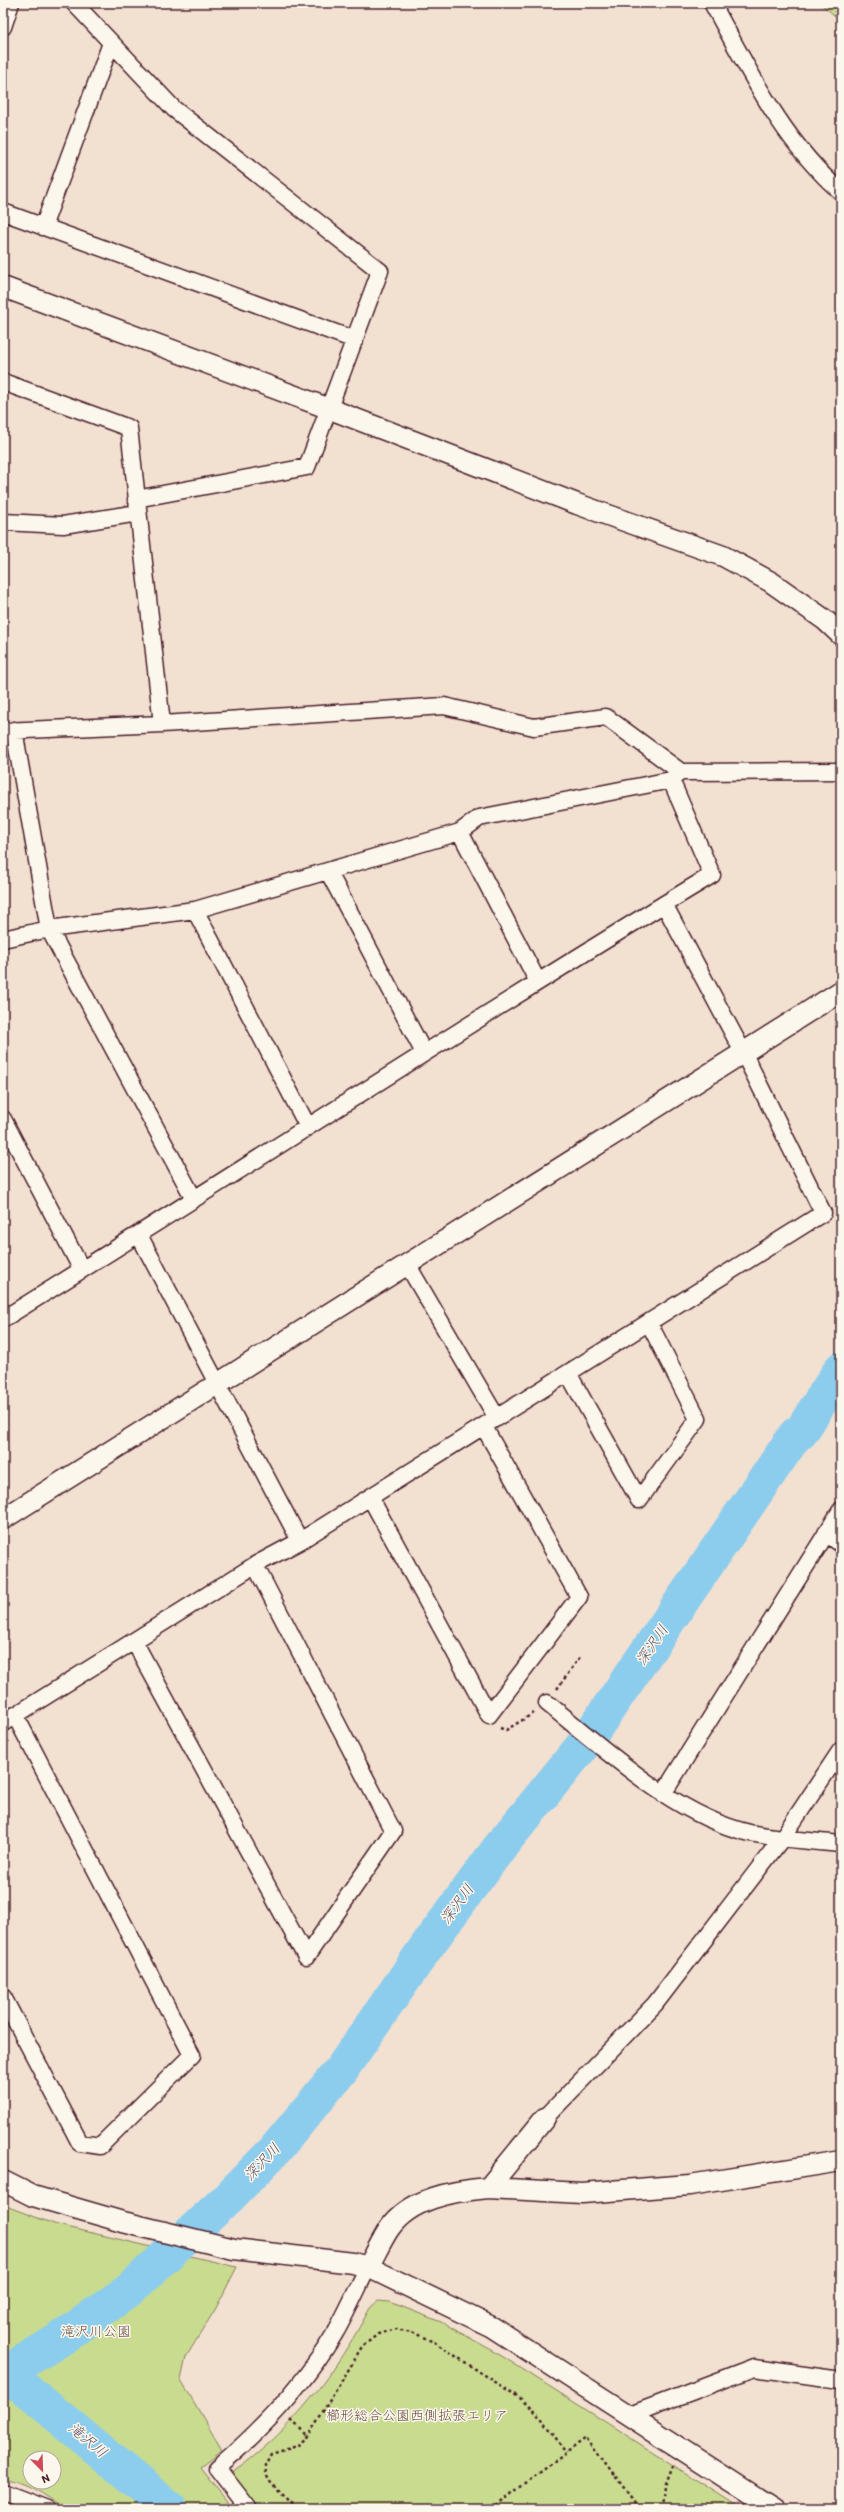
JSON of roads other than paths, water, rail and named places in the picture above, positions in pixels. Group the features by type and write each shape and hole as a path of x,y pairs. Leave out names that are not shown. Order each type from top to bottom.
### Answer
{"street":[{"path":"3,28 11,3"},
{"path":"3,522 63,525 137,506 307,467 330,409 380,271 174,108 74,3"},
{"path":"712,3 772,112 827,180 841,192"},
{"path":"43,227 111,43"},
{"path":"3,212 355,340"},
{"path":"3,287 330,409 578,504 723,556 771,582 825,620 841,635"},
{"path":"3,382 128,428 162,724"},
{"path":"3,1319 139,1235 424,1053 712,875 676,776 606,717 534,727 444,706 162,724 9,730 49,929 194,1199"},
{"path":"3,939 49,929 195,910 460,832 479,818 676,776 841,771"},
{"path":"460,832 538,982"},
{"path":"328,871 424,1053"},
{"path":"3,1997 80,2143 100,2146 192,2055 9,1719 254,1565 300,1541 491,1423 823,1212 744,1054 664,904"},
{"path":"195,910 308,1126"},
{"path":"3,1519 407,1264 744,1054 841,991"},
{"path":"3,1119 82,1270"},
{"path":"139,1235 216,1384 300,1541"},
{"path":"370,1497 489,1715 579,1596 491,1423 407,1264"},
{"path":"568,1373 639,1500 698,1419 649,1322"},
{"path":"662,1794 841,1510"},
{"path":"826,1533 841,1544"},
{"path":"134,1641 306,1957 393,1831 254,1565"},
{"path":"547,1704 662,1794 702,1815 750,1833 841,1844"},
{"path":"488,2188 545,2118 655,2004 783,1837 841,1750"},
{"path":"249,2509 217,2468 246,2443 280,2408 319,2358 336,2332 368,2267 389,2229 406,2212 430,2200 459,2191 488,2188 582,2193 690,2185 841,2161"},
{"path":"3,2182 33,2196 123,2222 251,2251 353,2263 368,2267 492,2327 774,2509"},
{"path":"630,2415 754,2368 841,2380"},
{"path":"3,2492 47,2509"}],"waterway":[{"name":"深沢川","path":"3,2374 59,2340 128,2291 228,2198 274,2151 341,2070 427,1946 499,1848 584,1744 796,1434 801,1432 841,1369"},
{"name":"滝沢川","path":"3,2374 22,2386 170,2509"}],"park label":[{"name":"滝沢川公園","path":"96,2331"},
{"name":"櫛形総合公園西側拡張エリア","path":"417,2415"}]}
